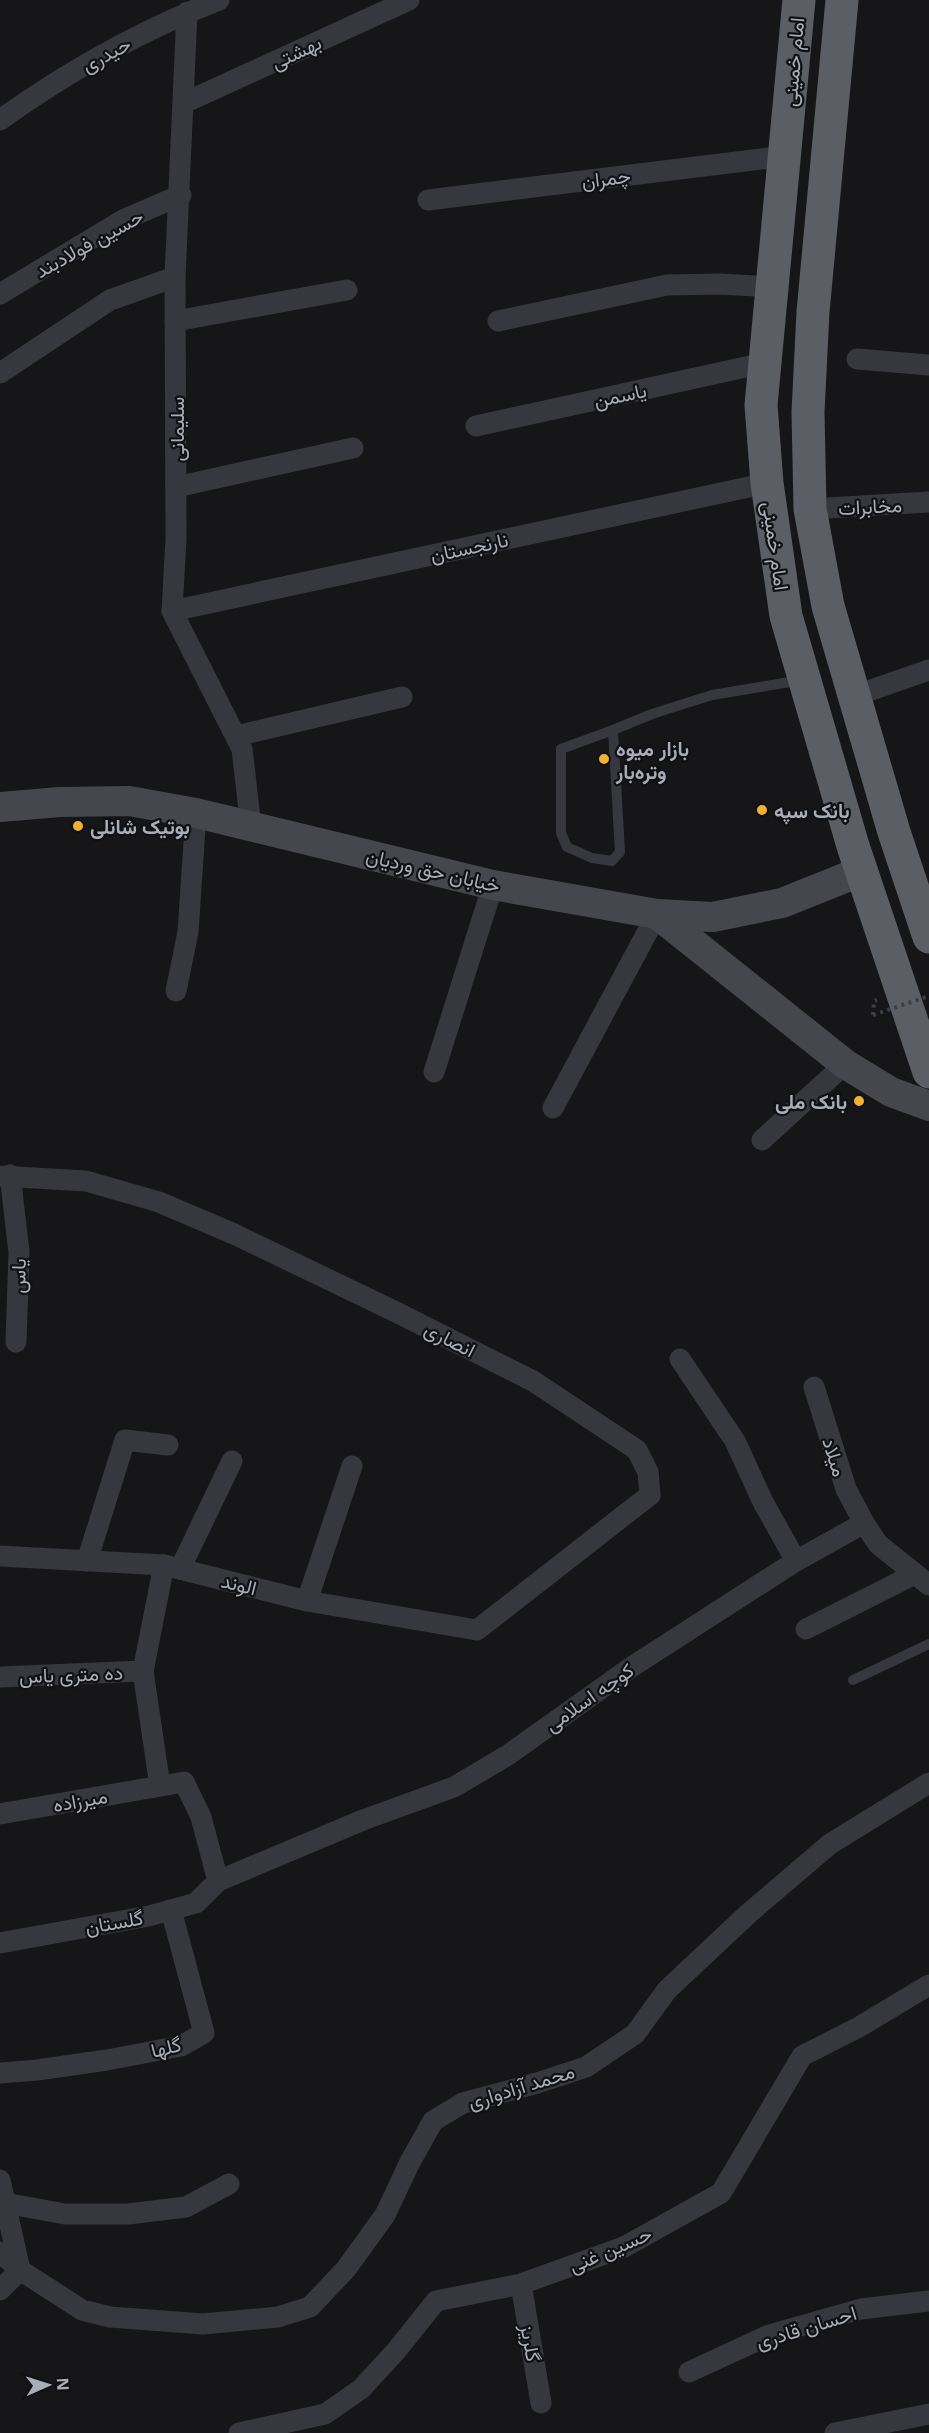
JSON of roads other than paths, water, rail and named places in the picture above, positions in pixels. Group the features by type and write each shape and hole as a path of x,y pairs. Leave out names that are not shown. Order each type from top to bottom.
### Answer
{"highway":[{"name":"امام خمینی","path":"799,0 761,405 767,483 786,616 862,871 929,1072"},
{"name":"امام خمینی","path":"842,0 813,312 808,412 810,509 828,606 894,832 929,937"}],"main road":[{"name":"خیابان حق وردیان","path":"0,807 60,802 129,801 196,813 493,885 657,914 713,917 782,903 862,871"},
{"path":"657,914 845,1064 891,1092 929,1106"}],"street":[{"name":"حیدری","path":"0,120 50,85 187,12 219,0"},
{"name":"بهشتی","path":"184,103 409,0"},
{"name":"سلیمانی","path":"172,611 176,539 176,277 187,12"},
{"name":"چمران","path":"428,200 785,156"},
{"name":"حسین فولادبند","path":"0,294 123,220 181,195"},
{"path":"0,373 110,300 176,277"},
{"path":"498,321 667,285 720,284 772,287"},
{"path":"175,321 348,290"},
{"path":"857,359 929,365"},
{"name":"یاسمن","path":"476,426 764,363"},
{"path":"176,487 353,448"},
{"name":"نارنجستان","path":"172,611 767,483"},
{"name":"مخابرات","path":"810,509 929,502"},
{"path":"172,611 242,748 251,827"},
{"path":"854,696 929,670"},
{"path":"236,736 402,697"},
{"path":"176,991 188,932 196,813"},
{"path":"434,1072 493,885"},
{"path":"553,1108 657,914"},
{"path":"762,1140 845,1064"},
{"name":"یاس","path":"5,1175 19,1252 16,1342"},
{"name":"انصاری","path":"5,1175 86,1181 159,1202 234,1234 533,1381 637,1450 648,1472 650,1495 477,1630"},
{"path":"680,1359 735,1441 763,1502 796,1561"},
{"name":"میلاد","path":"814,1387 846,1489 864,1523"},
{"path":"87,1561 125,1440 168,1445"},
{"path":"160,1786 143,1671 172,1567 232,1461"},
{"path":"307,1601 352,1466"},
{"path":"806,1629 922,1579 878,1544 864,1523"},
{"name":"کوچه اسلامی","path":"219,1881 363,1820 454,1787 508,1755 633,1666 796,1561 864,1523"},
{"name":"الوند","path":"0,1556 172,1567 307,1601 477,1630"},
{"name":"ده متری یاس","path":"0,1677 143,1671"},
{"name":"میرزاده","path":"0,1814 184,1782 201,1817 219,1881"},
{"name":"محمد آزادواری","path":"0,2252 20,2270 82,2310 110,2317 203,2324 278,2318 310,2307 346,2269 385,2215 410,2162 433,2121 463,2103 586,2067 635,2034 667,1990 748,1914 820,1852 929,1783"},
{"name":"گلستان","path":"0,1943 149,1916 196,1903 219,1881"},
{"name":"گلها","path":"0,2073 49,2068 181,2046 204,2033 171,1910"},
{"name":"حسین غنی","path":"239,2433 325,2414 343,2402 361,2389 436,2301 521,2284 624,2247 721,2193 802,2055 858,2027 929,1985"},
{"path":"0,2180 20,2270 0,2290"},
{"path":"5,2203 65,2214 128,2214 186,2207 229,2184"},
{"name":"گلریز","path":"521,2284 541,2403"},
{"name":"احسان قادری","path":"689,2372 769,2335 861,2309 929,2301"},
{"path":"835,2433 929,2414"}],"lane":[{"path":"613,730 621,852 612,861 592,858 567,847 561,833 561,749 651,714 712,695 805,679"},
{"path":"852,1680 929,1644"}],"place":[{"name":"بازار میوه وتره‌بار","path":"604,759"},
{"name":"بانک سپه","path":"762,810"},
{"name":"بوتیک شانلی","path":"78,826"},
{"name":"بانک ملی","path":"859,1101"}]}
